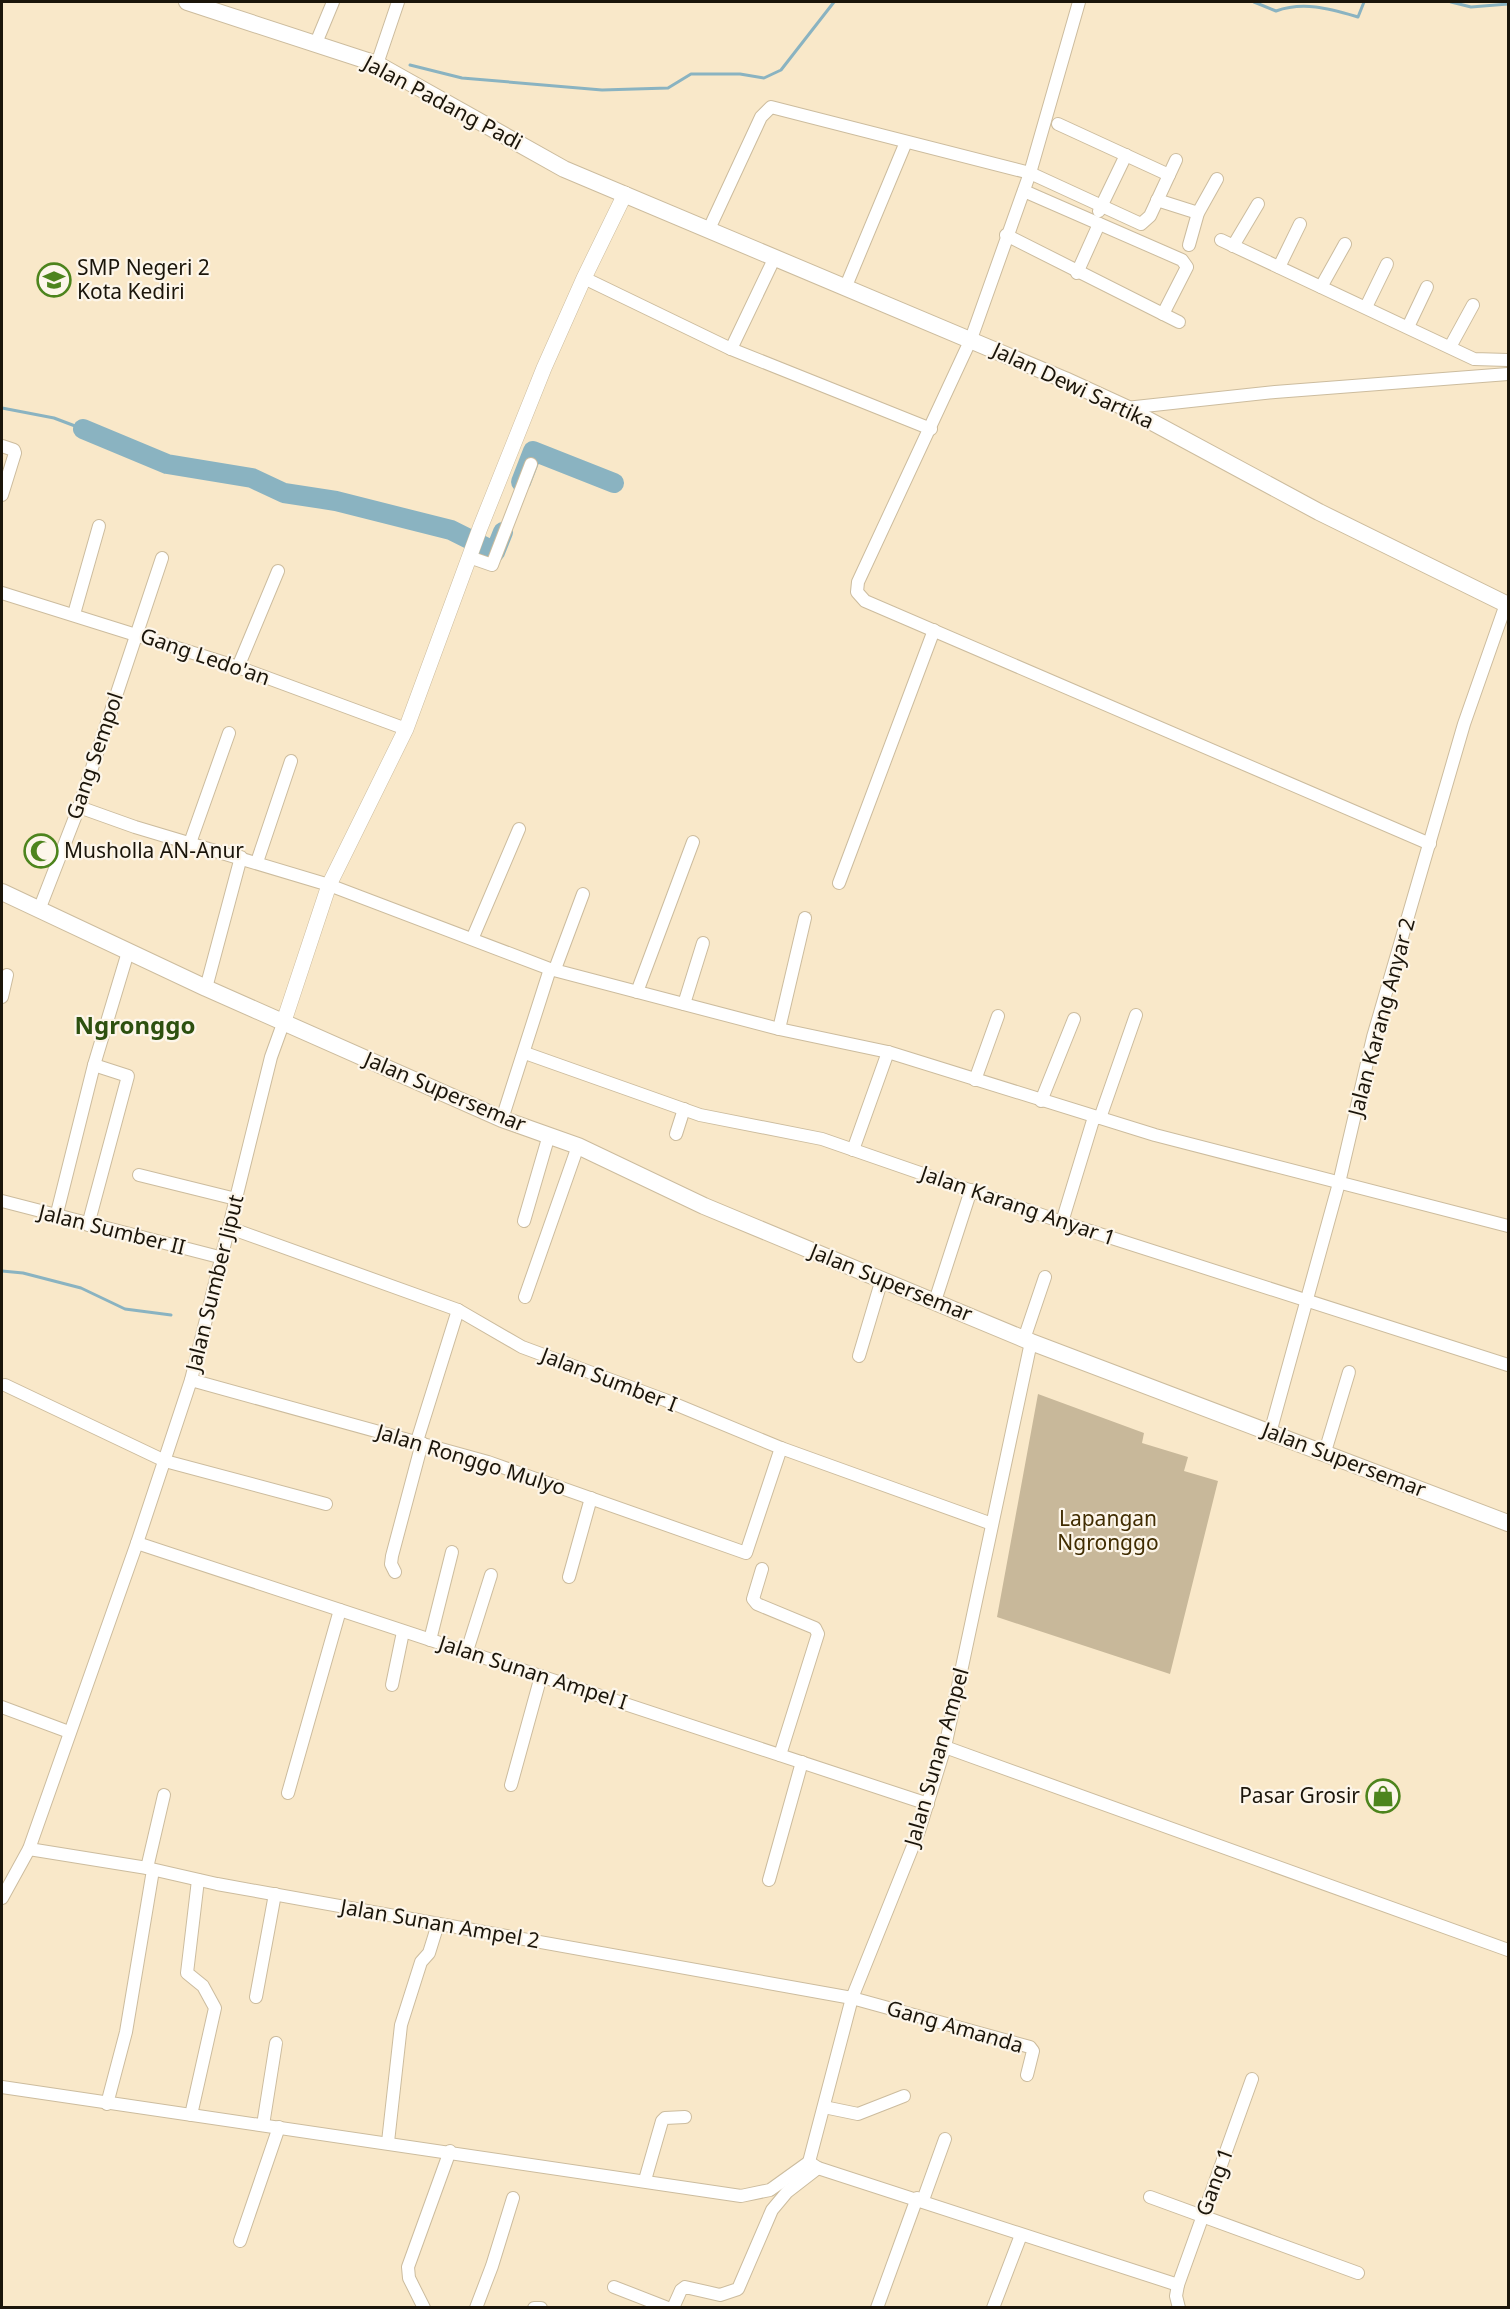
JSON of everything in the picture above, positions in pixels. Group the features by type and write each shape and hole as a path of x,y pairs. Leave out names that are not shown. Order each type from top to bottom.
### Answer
{"main road":[{"name":"Jalan Padang Padi","path":"193,3 377,64 554,164 625,194"},
{"name":"Jalan Dewi Sartika","path":"625,194 971,339 1126,408 1319,512 1508,604"},
{"name":"Jalan Supersemar","path":"2,892 206,988 284,1020 502,1119 578,1146 685,1198 1027,1340 1324,1455 1509,1523"}],"street":[{"path":"316,43 333,2"},
{"path":"377,64 398,2"},
{"path":"1079,2 1024,191 1006,235 971,339 856,587 858,595 865,601 1431,844"},
{"path":"709,229 761,117 771,107 1030,172 1141,224 1150,216 1176,160"},
{"path":"1058,124 1169,175"},
{"path":"846,286 906,142"},
{"path":"1077,273 1102,204 1126,155"},
{"path":"1190,245 1198,213 1217,179"},
{"path":"1024,191 1186,262 1186,267 1163,314"},
{"path":"284,1020 329,885 406,729 470,554 544,368 625,194"},
{"path":"1157,200 1198,213"},
{"path":"1233,246 1258,204"},
{"path":"1279,267 1300,224"},
{"path":"1006,235 1077,273 1179,322"},
{"path":"1221,240 1474,358 1509,360"},
{"path":"1321,287 1345,244"},
{"path":"732,349 775,257"},
{"path":"1366,308 1387,264"},
{"path":"584,278 732,349 931,429"},
{"path":"1408,327 1427,287"},
{"path":"1450,347 1473,304"},
{"path":"1126,408 1275,392 1509,374"},
{"path":"2,446 15,451 4,481 2,495"},
{"path":"470,554 492,564 531,465"},
{"path":"74,614 99,526"},
{"name":"Gang Sempol","path":"39,910 79,807 162,558"},
{"path":"238,667 278,571"},
{"name":"Gang Ledo'an","path":"2,593 238,667 406,729"},
{"name":"Jalan Karang Anyar 2","path":"1270,1433 1339,1183 1373,1037 1467,714 1508,604"},
{"path":"839,883 934,630"},
{"path":"190,843 229,733"},
{"path":"257,862 291,761"},
{"path":"79,807 329,885 473,937 553,969 779,1029 888,1052 1097,1118 1238,1158 1509,1226"},
{"path":"473,937 519,830"},
{"path":"637,992 693,842"},
{"path":"206,988 242,858"},
{"path":"502,1119 553,969 583,894"},
{"path":"779,1029 805,918"},
{"path":"684,1004 702,943"},
{"path":"56,1217 94,1065 128,952"},
{"path":"2,997 7,975"},
{"path":"1062,1222 1097,1118 1136,1015"},
{"path":"975,1080 998,1016"},
{"path":"1041,1101 1074,1019"},
{"name":"Jalan Sumber Jiput","path":"2,1898 29,1849 165,1461 191,1380 271,1057 284,1020"},
{"path":"853,1150 888,1052"},
{"name":"Jalan Karang Anyar 1","path":"525,1053 700,1115 822,1139 1062,1222 1509,1365"},
{"path":"88,1225 128,1076 94,1065"},
{"path":"676,1134 684,1109"},
{"path":"524,1221 549,1135"},
{"path":"525,1297 578,1146"},
{"path":"139,1175 236,1199"},
{"path":"935,1301 971,1190"},
{"name":"Jalan Sumber II","path":"2,1201 56,1217 223,1258"},
{"name":"Jalan Sumber I","path":"230,1228 458,1310 522,1347 665,1400 781,1448 992,1524"},
{"name":"Jalan Sunan Ampel","path":"814,2165 824,2108 852,1998 928,1804 945,1747 992,1524 1027,1340 1046,1277"},
{"path":"859,1356 882,1279"},
{"path":"395,1572 391,1564 392,1556 420,1442 458,1310"},
{"path":"1324,1455 1349,1372"},
{"name":"Jalan Ronggo Mulyo","path":"191,1380 420,1442 591,1498 746,1553 781,1448"},
{"path":"5,1385 165,1461 326,1504"},
{"path":"569,1577 591,1498"},
{"name":"Jalan Sunan Ampel I","path":"137,1543 928,1804"},
{"path":"430,1640 452,1552"},
{"path":"762,1569 753,1599 757,1604 815,1628 818,1634 780,1755"},
{"path":"467,1652 491,1575"},
{"path":"288,1792 340,1610"},
{"path":"393,1685 404,1632"},
{"path":"511,1785 541,1676"},
{"path":"2,1707 69,1732"},
{"path":"945,1747 1509,1950"},
{"path":"770,1880 802,1762"},
{"path":"107,2104 126,2032 150,1869 164,1795"},
{"name":"Jalan Sunan Ampel 2","path":"29,1849 150,1869 198,1880 852,1998"},
{"path":"191,2115 215,2008 203,1986 187,1973 198,1880"},
{"path":"256,1997 275,1894"},
{"path":"388,2142 401,2025 421,1962 429,1953 438,1924"},
{"name":"Gang Amanda","path":"852,1998 1030,2047 1033,2051 1027,2075"},
{"path":"263,2125 276,2043"},
{"name":"Gang 1","path":"1178,2285 1252,2079"},
{"path":"2,2087 107,2104 450,2151 741,2196 770,2190 814,2165 1178,2285 1179,2307"},
{"path":"824,2108 858,2114 904,2096"},
{"path":"645,2180 662,2121 665,2118 685,2116"},
{"path":"240,2241 279,2127"},
{"path":"877,2307 945,2139"},
{"path":"424,2307 409,2278 408,2266 450,2151"},
{"path":"674,2307 683,2288 720,2295 738,2289 772,2210 814,2165"},
{"path":"1150,2197 1358,2272"},
{"path":"476,2307 492,2266 513,2198"},
{"path":"993,2307 1021,2235"},
{"path":"614,2287 668,2307"},
{"path":"534,2307 541,2307"}],"green space":[{"name":"Lapangan Ngronggo","path":"1038,1394 1144,1433 1142,1443 1188,1457 1184,1471 1218,1481 1170,1674 997,1617"}],"waterway":[{"path":"410,65 462,78 602,90 668,88 691,74 740,74 764,78 781,70 834,2"},
{"path":"1254,2 1276,11 1307,6 1358,17 1364,2"},
{"path":"1451,2 1471,7 1508,4"},
{"path":"2,408 54,418 83,429"},
{"path":"83,429 167,464 252,478 284,493 336,501 451,530 495,552 503,532"},
{"path":"521,482 533,451 614,483"},
{"path":"2,1271 23,1273 81,1288 125,1309 171,1315"}],"place":[{"name":"SMP Negeri 2 Kota Kediri","path":"54,280"},
{"name":"Musholla AN-Anur","path":"41,851"},
{"name":"Pasar Grosir","path":"1383,1796"}],"district":[{"name":"Ngronggo","path":"135,1026"}]}
